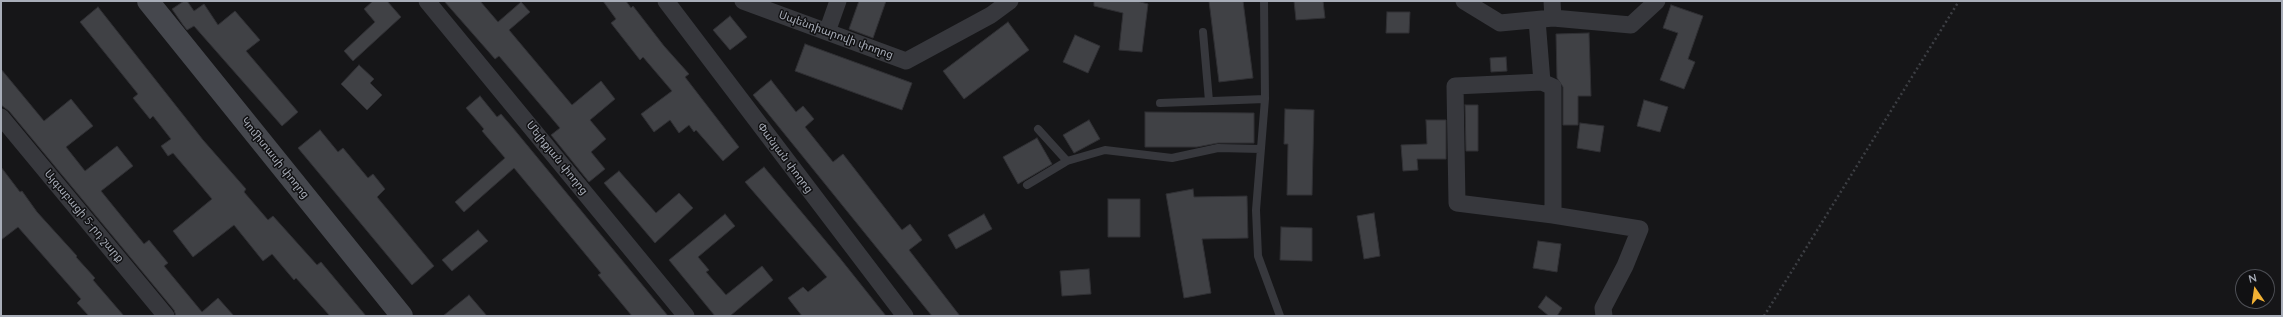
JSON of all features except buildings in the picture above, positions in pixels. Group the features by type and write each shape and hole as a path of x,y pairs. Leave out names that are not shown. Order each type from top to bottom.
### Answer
{"main road":[{"name":"Կոմիտասի փողոց","path":"148,1 402,316"}],"street":[{"name":"Մելիքյան փողոց","path":"427,1 686,316"},
{"name":"Փանյան փողոց","path":"666,1 905,316"},
{"name":"Սպենդիարովի փողոց","path":"743,1 906,61 991,15 1010,1"},
{"path":"827,32 838,1"},
{"path":"1464,1 1500,23 1548,13 1631,25 1657,1"},
{"path":"1542,82 1548,13"},
{"path":"1553,215 1553,87 1542,82 1455,86 1457,203 1553,215 1640,229 1625,266 1603,308 1604,316"},
{"name":"Այգաբացի 5-րդ շարք","path":"1,117 166,316"}],"lane":[{"path":"1264,1 1265,99 1256,210 1258,256 1280,316"},
{"path":"1203,32 1209,101"},
{"path":"1160,103 1265,99"},
{"path":"1038,129 1068,161"},
{"path":"1027,185 1068,161 1105,150 1172,158 1218,148 1261,149"}],"path":[{"path":"1764,316 1959,1"}]}
